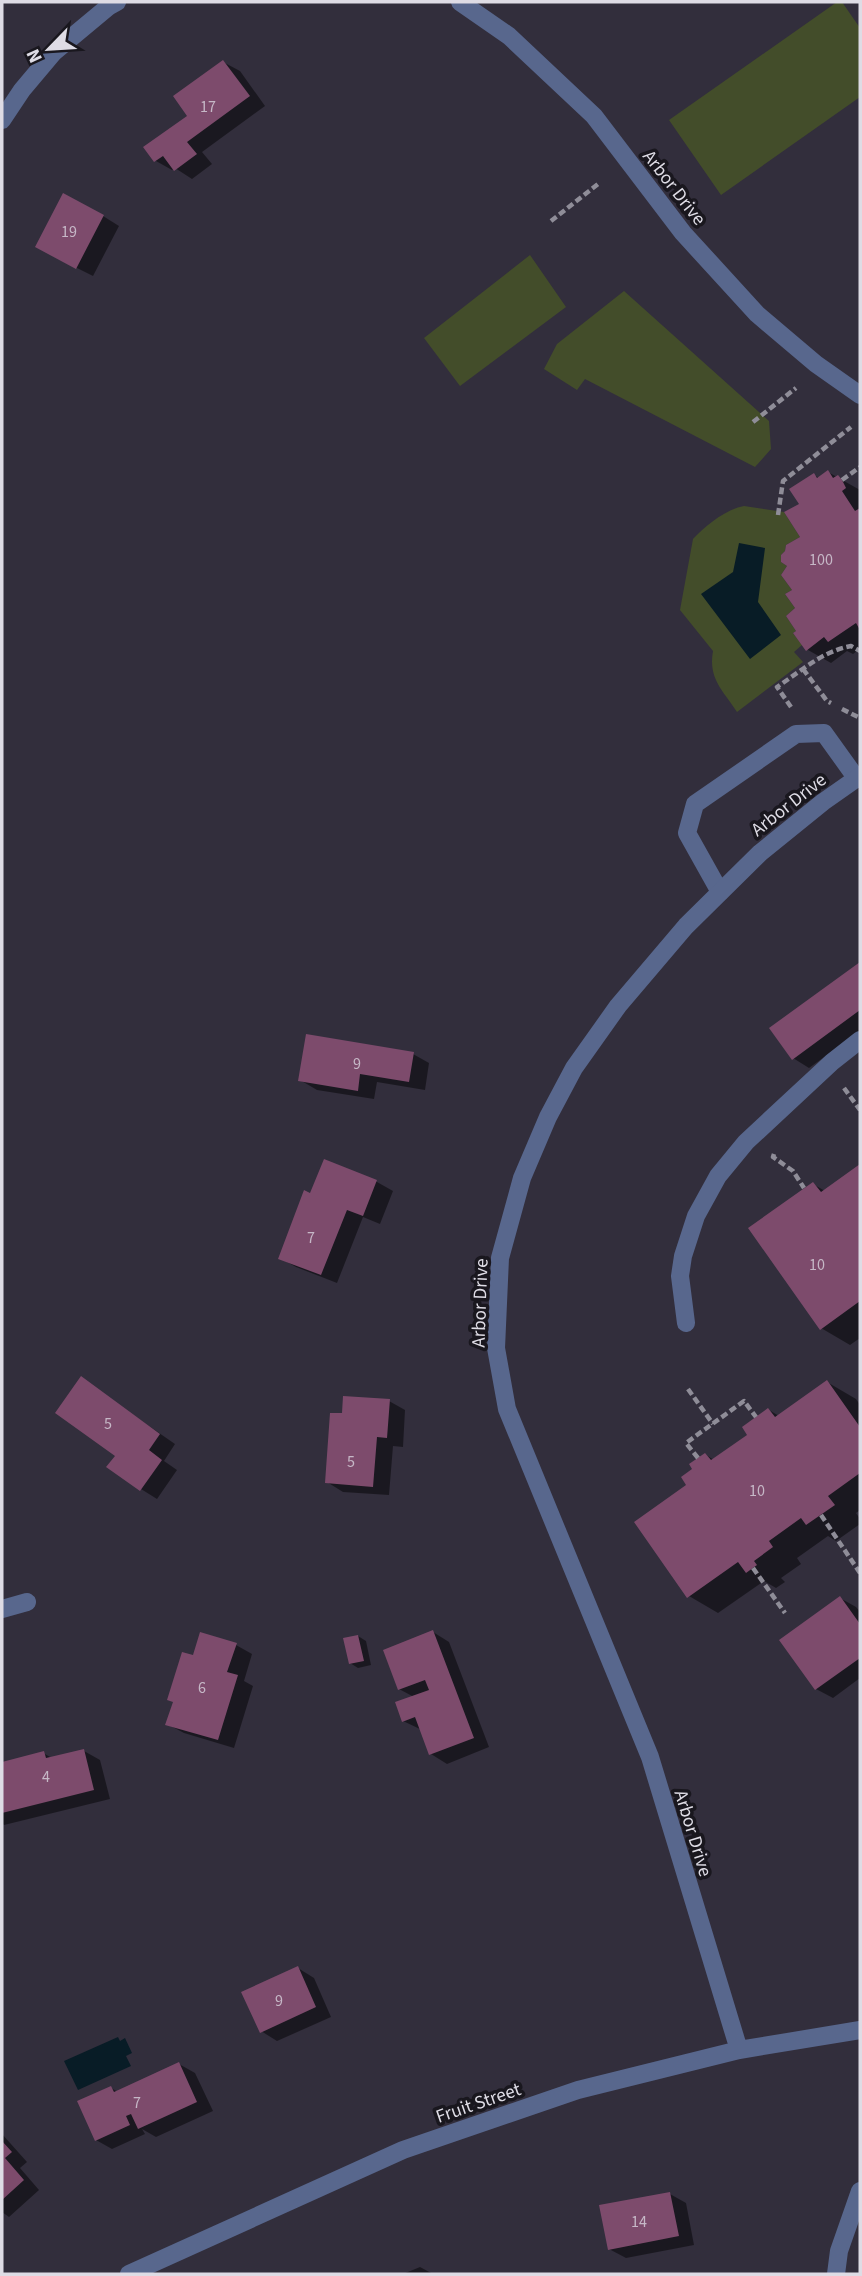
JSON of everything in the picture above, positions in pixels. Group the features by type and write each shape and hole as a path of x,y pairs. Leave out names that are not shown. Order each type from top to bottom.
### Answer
{"street":[{"path":"2,120 22,90 54,52 117,2"},
{"name":"Arbor Drive","path":"460,2 509,36 594,116 683,233 757,314 816,364 860,395"},
{"path":"720,892 687,833 695,804 796,734 824,733 859,777"},
{"name":"Arbor Drive","path":"739,2050 650,1757 508,1409 496,1348 500,1258 522,1178 548,1117 574,1068 618,1006 686,926 760,853 822,802 859,777"},
{"path":"686,1323 680,1276 682,1256 696,1216 718,1176 746,1142 832,1062 860,1040"},
{"path":"2,1609 27,1602"},
{"name":"Fruit Street","path":"129,2274 403,2150 578,2090 739,2050 860,2030"},
{"path":"836,2274 839,2251 860,2191"}],"path":[{"path":"551,221 598,184"},
{"path":"753,422 796,388"},
{"path":"778,515 783,481 850,427"},
{"path":"842,480 860,467"},
{"path":"780,691 777,687 837,649 851,646 860,652"},
{"path":"803,669 827,701 860,718"},
{"path":"841,1086 860,1110"},
{"path":"778,1147 773,1157 793,1171 804,1188"},
{"path":"688,1389 713,1424"},
{"path":"698,1458 686,1443 744,1401 756,1417"},
{"path":"821,1515 860,1573"},
{"path":"753,1568 785,1613"}],"green space":[{"path":"837,2 842,2 860,28 860,97 721,195 669,120"},
{"path":"530,255 566,307 460,386 424,338"},
{"path":"624,291 769,421 771,449 755,467 585,379 577,390 544,369 557,344"},
{"path":"744,506 784,512 800,537 786,545 781,555 781,562 787,566 781,575 792,590 785,594 795,608 786,616 802,645 794,652 803,662 737,712 715,677 713,651 680,610 693,539 716,519"}],"water":[{"path":"739,543 765,548 758,602 781,635 750,659 701,594 733,572"},
{"path":"118,2037 120,2041 125,2038 132,2053 126,2056 131,2066 78,2090 64,2061"}],"building":[{"path":"223,60 250,96 187,142 197,154 174,171 163,156 154,162 143,147 187,116 173,96"},
{"path":"63,193 104,215 76,269 35,247"},
{"path":"828,470 833,478 838,475 842,480 846,488 842,491 855,511 860,508 860,630 856,623 828,642 824,637 806,651 793,633 796,631 786,616 795,608 785,594 792,590 781,575 787,566 781,562 781,555 786,545 800,537 784,512 799,504 789,489 814,473 817,478"},
{"path":"860,962 860,1010 792,1060 769,1028"},
{"path":"306,1034 414,1052 409,1082 360,1074 358,1091 298,1081"},
{"path":"324,1159 377,1180 363,1216 347,1210 321,1275 278,1259 304,1190 310,1193"},
{"path":"860,1164 860,1301 820,1330 748,1228 813,1182 821,1192"},
{"path":"81,1376 160,1434 149,1450 162,1460 140,1491 106,1467 115,1456 55,1413"},
{"path":"827,1380 860,1427 860,1473 828,1496 835,1505 806,1525 801,1518 769,1541 773,1547 754,1561 757,1565 746,1573 738,1562 687,1598 634,1522 686,1485 681,1477 692,1469 689,1464 705,1453 711,1460 747,1435 742,1427 768,1408 775,1417"},
{"path":"343,1396 390,1399 387,1438 377,1437 373,1487 325,1483 330,1413 342,1413"},
{"path":"840,1596 860,1624 860,1658 815,1690 779,1640"},
{"path":"433,1630 474,1738 429,1755 415,1717 402,1722 395,1702 429,1690 425,1680 398,1690 383,1650"},
{"path":"200,1632 237,1643 227,1672 238,1675 218,1740 165,1725 173,1702 167,1700 182,1652 193,1655"},
{"path":"358,1635 364,1661 349,1664 343,1638"},
{"path":"84,1749 94,1790 2,1813 2,1762 44,1751 46,1758"},
{"path":"298,1966 316,2007 260,2033 241,1992"},
{"path":"179,2062 197,2102 138,2129 131,2114 126,2116 130,2125 95,2141 77,2101 111,2086 114,2092"},
{"path":"2,2141 12,2152 5,2158 24,2180 2,2200"},
{"path":"670,2192 679,2236 608,2250 599,2205"}]}
